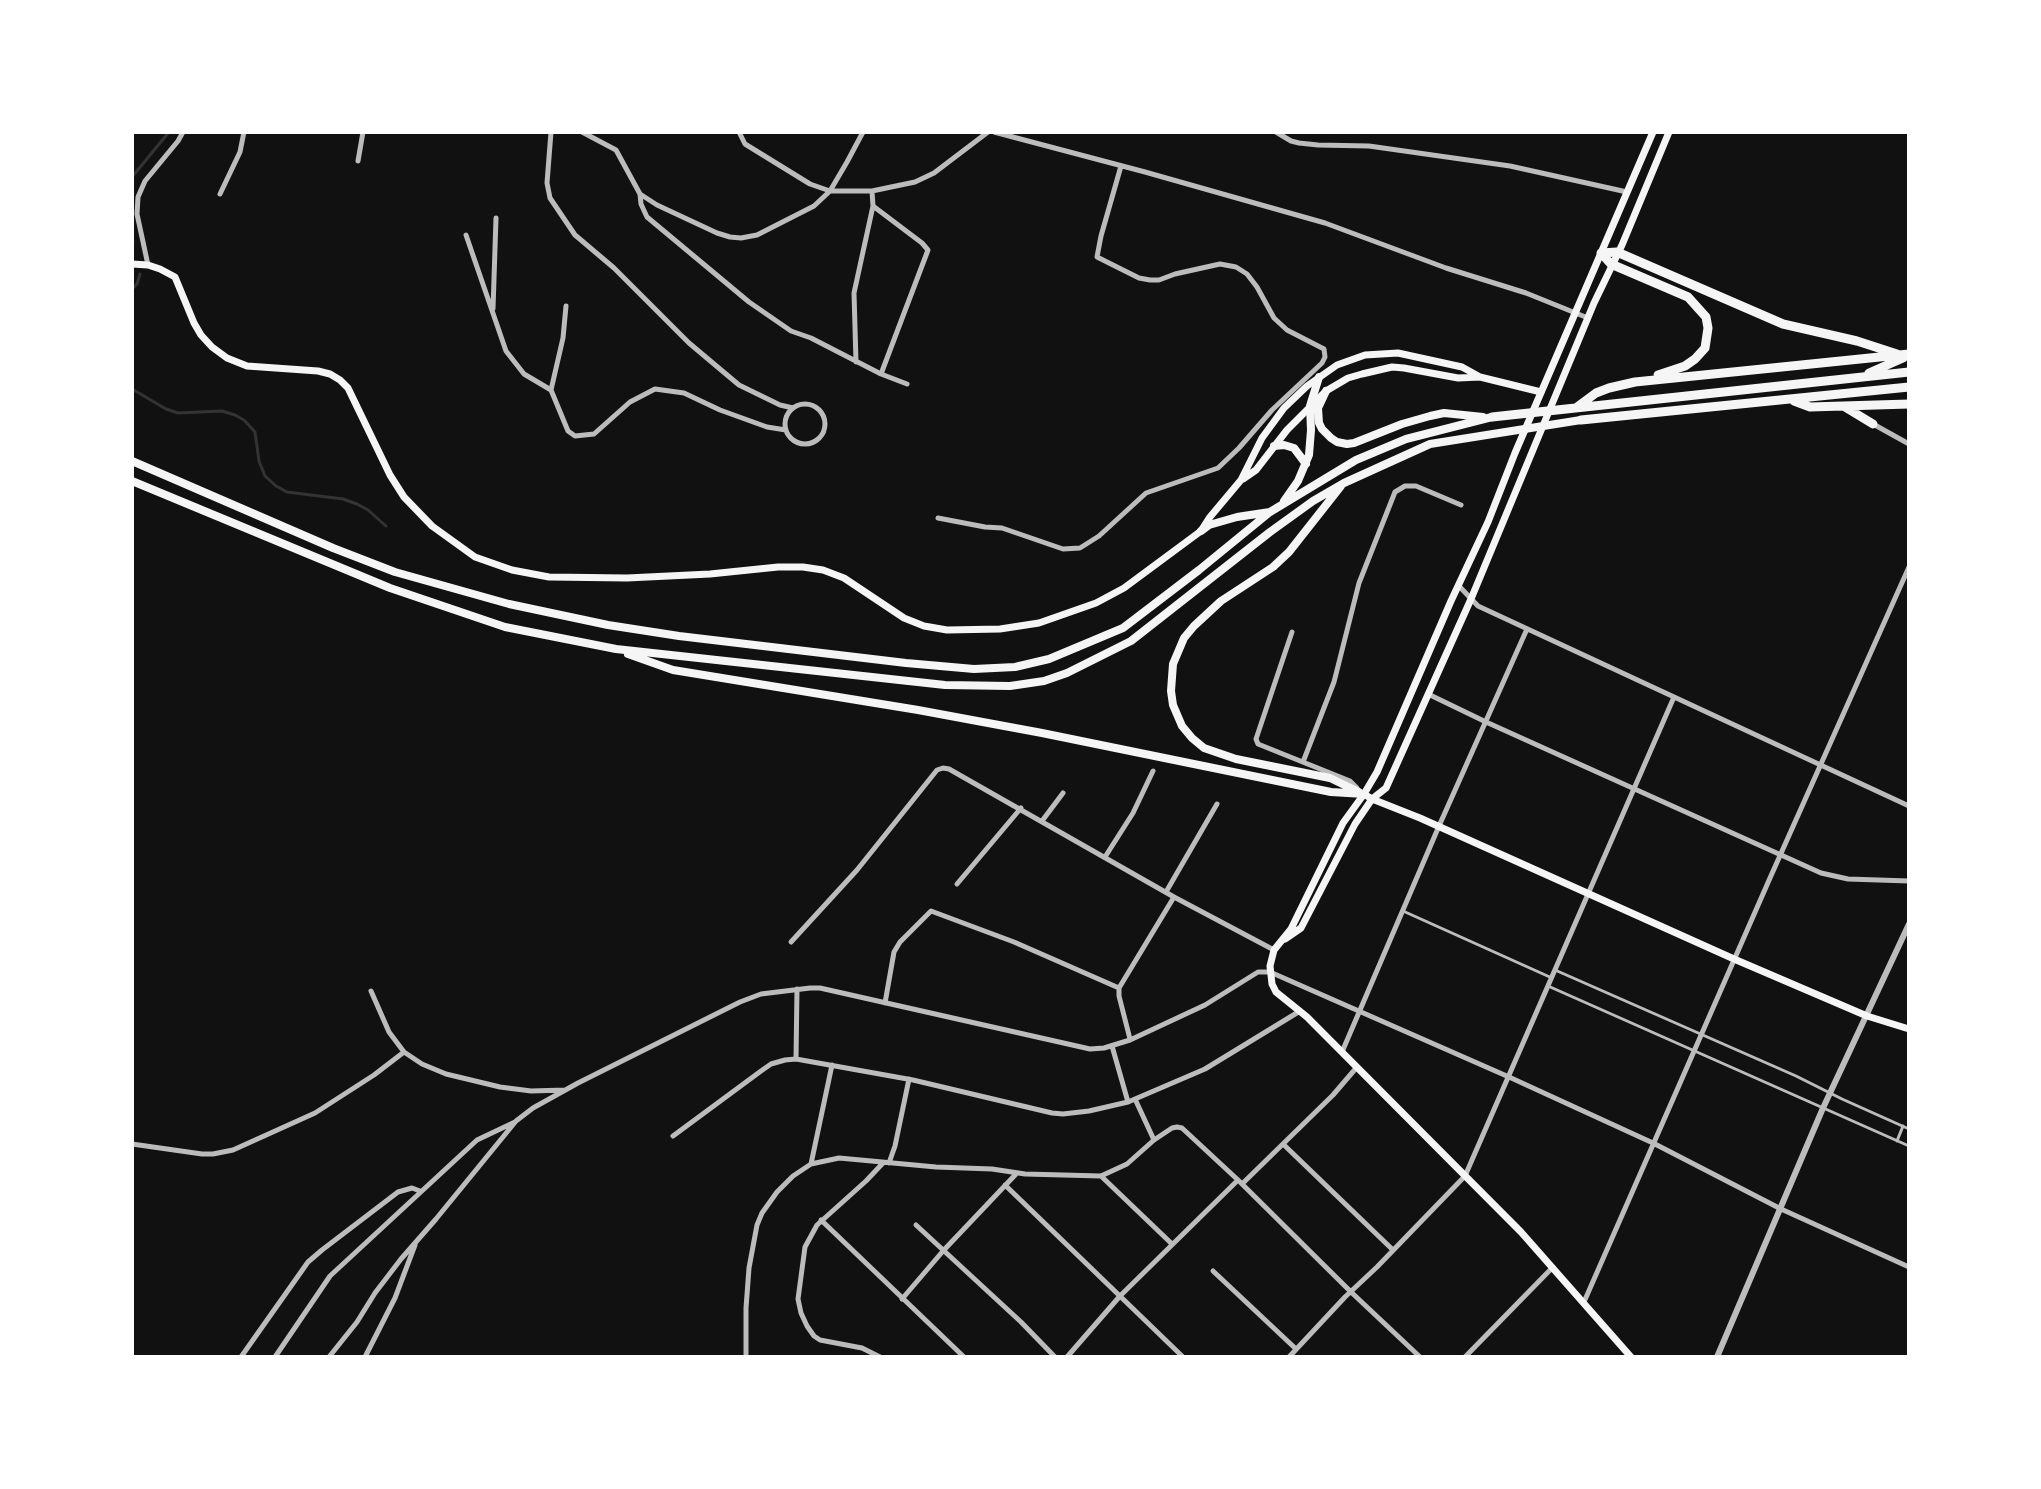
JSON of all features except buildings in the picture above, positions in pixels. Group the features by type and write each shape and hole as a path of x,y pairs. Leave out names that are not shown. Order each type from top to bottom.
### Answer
{"highway":[{"path":"1601,253 1617,252 1783,324 1906,354"},
{"path":"1574,409 1596,393 1609,388 1672,372 1695,359 1705,348 1706,317 1688,297 1611,264 1601,253"},
{"path":"1858,378 1906,354"},
{"path":"1635,382 1906,354"},
{"path":"132,461 370,563 509,604 679,636 906,663 974,669 1015,667 1049,659 1123,628 1270,512 1356,460 1406,439 1492,417 1909,372"},
{"path":"1282,505 1306,464 1311,443 1310,406 1319,377"},
{"path":"132,481 329,564 436,605 505,627 616,649 945,685 1010,686 1044,681 1067,673 1131,641 1313,501 1344,483 1430,444 1581,420 1909,387"},
{"path":"1326,391 1318,408 1319,423 1331,438 1347,444 1444,413 1492,417"},
{"path":"1791,400 1810,407 1909,404"},
{"path":"1842,405 1873,424 1874,411 1878,406"},
{"path":"1274,446 1294,448 1306,464"},
{"path":"1344,483 1289,552 1273,567 1221,601 1184,638 1173,664 1171,691 1182,726 1204,748 1236,759 1330,778 1368,796"},
{"path":"1201,531 1209,525 1237,517 1270,512"},
{"path":"616,649 673,670 918,710 1331,792 1368,796"}],"main road":[{"path":"1630,1357 1521,1232 1342,1052 1276,992 1270,972 1274,950 1285,939 1343,823 1368,796 1653,132"},
{"path":"1368,796 1386,788 1471,599 1669,132"},
{"path":"132,264 148,265 175,277 201,335 227,358 247,366 318,371 340,380 348,388 404,497 432,526 475,557 512,570 549,577 627,578 778,567 823,570 844,578 904,618 947,630 1000,629 1039,623 1096,603 1124,588 1201,531 1241,480 1258,445 1295,396 1337,365 1351,359 1388,353 1407,355 1462,367 1480,377 1540,396"},
{"path":"1241,480 1256,470 1310,406 1326,391 1348,378 1392,367 1458,378 1480,377"},
{"path":"1368,796 1734,959 1867,1016 1909,1029"}],"street":[{"path":"148,265 137,214 138,197 145,181 183,132"},
{"path":"220,194 240,152 244,132"},
{"path":"358,161 363,132"},
{"path":"551,132 547,183 550,198 575,235 614,268 689,343 739,385 780,405 793,408 813,405 823,416 824,429 818,440 805,444 793,441 786,430 786,418 793,408"},
{"path":"582,132 616,150 640,194 647,217 749,302 791,331 907,384"},
{"path":"739,132 745,144 752,149 810,184 830,191 872,191 915,182 934,173 991,132 1325,223 1446,268 1526,293 1588,318"},
{"path":"640,194 717,233 741,238 757,235 814,206 830,191 863,132"},
{"path":"1276,132 1291,141 1369,146 1510,166 1627,192"},
{"path":"938,518 1002,528 1063,549 1080,548 1099,536 1146,493 1218,468 1272,410 1322,363 1324,349 1287,330 1274,318 1257,287 1247,274 1236,267 1220,264 1150,280 1139,278 1097,257 1121,166"},
{"path":"856,363 854,293 873,206 872,191"},
{"path":"873,206 928,250 881,374"},
{"path":"493,315 496,218"},
{"path":"466,235 506,351 524,374 551,390"},
{"path":"566,306 563,338 551,390 568,431 575,436 594,434 630,402 655,389 684,393 767,427 786,430"},
{"path":"1873,424 1909,444"},
{"path":"1303,762 1334,682 1359,583 1395,492 1405,486 1416,486 1461,505"},
{"path":"1584,1302 1909,567"},
{"path":"1458,585 1478,606 1909,806"},
{"path":"1342,1052 1527,629"},
{"path":"1292,632 1256,733 1258,744 1350,781 1368,796"},
{"path":"1428,694 1821,873 1848,879 1909,881"},
{"path":"1289,1357 1465,1176 1674,697"},
{"path":"791,942 857,870 937,770 943,768 1021,808 1174,897 1274,950"},
{"path":"1105,857 1133,813 1153,771"},
{"path":"1042,821 1063,793"},
{"path":"1166,892 1217,804"},
{"path":"957,884 1021,808"},
{"path":"1130,1040 1119,988 1174,897"},
{"path":"885,1003 894,952 931,911 1014,942 1119,988"},
{"path":"1403,911 1552,978"},
{"path":"1717,1357 1823,1108 1909,924"},
{"path":"1555,970 1909,1129"},
{"path":"275,1357 330,1276 477,1140 516,1121 566,1089 740,1002 761,994 797,989 820,988 1090,1049 1130,1040 1205,1005 1258,972 1270,972 1653,1143 1781,1209 1909,1267"},
{"path":"1548,986 1909,1146"},
{"path":"796,1059 797,989"},
{"path":"371,991 389,1032 404,1052 422,1064 488,1085 531,1091 566,1089"},
{"path":"673,1136 771,1064 796,1059 909,1079 1063,1114 1089,1111 1132,1100 1205,1069 1300,1011"},
{"path":"1112,1046 1132,1100 1154,1140"},
{"path":"132,1144 202,1154 233,1150 315,1113 404,1052"},
{"path":"811,1164 832,1065"},
{"path":"1067,1357 1120,1296 1172,1244 1283,1144 1357,1067"},
{"path":"880,1357 862,1348 820,1340 814,1336 801,1313 799,1288 805,1247 821,1220 886,1162 895,1146 909,1079"},
{"path":"329,1357 375,1293 516,1121"},
{"path":"1897,1141 1903,1126"},
{"path":"746,1357 749,1268 757,1225 777,1192 811,1164 839,1158 1017,1173 1101,1176 1127,1164 1172,1128 1182,1128 1420,1357"},
{"path":"1283,1144 1393,1250"},
{"path":"902,1299 1017,1173"},
{"path":"1101,1176 1172,1244"},
{"path":"1005,1185 1183,1357"},
{"path":"241,1357 308,1262 398,1192 412,1188 421,1191"},
{"path":"821,1220 964,1357"},
{"path":"916,1225 1055,1357"},
{"path":"365,1357 395,1298 417,1241"},
{"path":"1465,1357 1553,1267"},
{"path":"1213,1271 1296,1349"}],"waterway":[{"path":"132,177 169,132"},
{"path":"132,238 133,242"},
{"path":"132,289 140,274"},
{"path":"132,389 178,413 222,411 235,415 255,432 259,461 265,476 276,486 287,492 343,499 357,504 386,526"}]}
